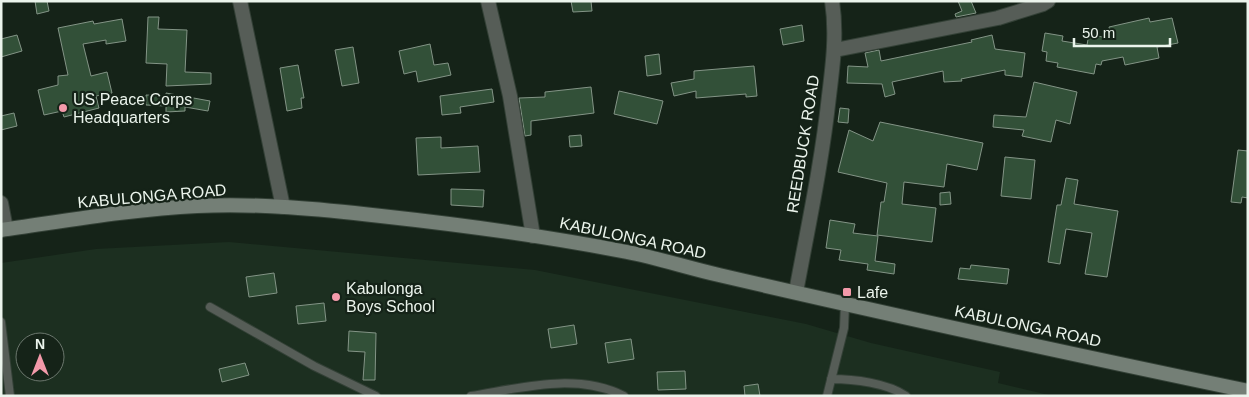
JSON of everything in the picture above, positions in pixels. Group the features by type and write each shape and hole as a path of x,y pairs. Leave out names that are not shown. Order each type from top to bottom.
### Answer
{"main road":[{"name":"KABULONGA ROAD","path":"4,230 197,206 284,207 397,218 533,236 653,257 717,275 845,304 1248,391"}],"street":[{"path":"240,1 284,207"},
{"path":"488,1 512,104 533,236"},
{"name":"REEDBUCK ROAD","path":"796,292 824,141 834,50 835,17 832,1"},
{"path":"834,50 998,18 1048,1"},
{"path":"1,203 4,230"}],"lane":[{"path":"827,396 844,328 845,304"},
{"path":"210,307 314,366 376,396"},
{"path":"1,322 10,396"},
{"path":"832,378 856,379 899,391 906,396"},
{"path":"471,396 571,382 592,384 624,396"}],"shaded area":[{"name":"Kabulonga Boys School","path":"229,242 535,270 806,324 871,343 1000,372 998,383 1053,396 1,396 1,263 96,249"}],"building":[{"path":"35,1 47,1 49,11 37,14"},
{"path":"571,1 591,1 592,11 573,12"},
{"path":"958,1 971,1 976,13 956,17 955,14 962,11"},
{"path":"148,17 159,17 158,29 187,30 185,72 211,73 211,84 166,86 167,64 146,63"},
{"path":"1149,18 1150,22 1172,18 1178,43 1157,47 1159,58 1125,65 1123,57 1102,61 1101,65 1096,64 1094,74 1057,67 1058,63 1046,61 1047,52 1042,51 1045,33 1063,36 1062,41 1087,45 1089,34 1111,39 1109,27"},
{"path":"122,19 126,41 106,44 106,40 83,44 91,76 107,72 112,93 96,96 99,108 64,117 62,111 44,115 38,90 58,85 58,76 68,75 58,28 93,21 94,24"},
{"path":"802,25 804,41 783,45 780,29"},
{"path":"17,35 22,51 1,57 1,39"},
{"path":"992,35 995,49 1025,53 1022,77 1005,75 1005,70 961,79 962,81 944,82 943,71 892,82 895,94 885,97 882,84 847,83 848,66 868,67 865,53 879,50 881,61 972,42 971,40"},
{"path":"430,44 434,65 448,63 451,75 418,82 416,71 404,74 399,51"},
{"path":"353,47 359,83 342,86 335,50"},
{"path":"659,54 661,74 647,76 645,56"},
{"path":"298,65 304,98 301,98 302,108 287,111 280,68"},
{"path":"754,66 757,96 746,97 746,94 696,98 696,91 674,96 671,83 694,79 694,71"},
{"path":"1034,82 1077,92 1070,124 1056,120 1051,142 1022,136 1024,130 993,127 994,115 1026,117"},
{"path":"591,87 594,113 531,121 531,135 525,136 519,98 545,97 545,92"},
{"path":"492,89 494,102 460,107 461,113 442,115 440,96"},
{"path":"619,91 663,101 657,124 614,114"},
{"path":"166,93 210,101 208,111 185,107 185,111 166,112 166,106 146,105 146,95 166,96"},
{"path":"840,108 849,109 848,123 838,122"},
{"path":"14,113 17,126 1,130 1,116"},
{"path":"880,122 983,143 977,170 947,164 944,187 904,182 902,204 936,208 932,242 877,235 881,202 884,202 887,183 838,172 849,130 873,141"},
{"path":"581,135 582,146 570,147 569,136"},
{"path":"441,137 441,148 478,146 480,172 418,175 416,138"},
{"path":"1238,150 1248,151 1248,198 1242,197 1241,203 1231,202"},
{"path":"1005,157 1035,160 1031,199 1001,196"},
{"path":"1066,178 1078,180 1074,204 1118,211 1107,277 1085,274 1092,233 1066,229 1060,264 1048,262 1057,205 1061,205"},
{"path":"451,189 484,190 483,207 451,205"},
{"path":"950,192 951,204 940,205 940,193"},
{"path":"830,220 855,224 853,233 878,236 875,261 895,264 894,274 867,270 868,264 839,260 841,250 826,248"},
{"path":"971,265 1009,269 1007,284 958,279 960,268 970,269"},
{"path":"274,273 277,293 249,297 246,277"},
{"path":"324,303 326,321 298,324 296,306"},
{"path":"574,325 577,344 551,348 548,329"},
{"path":"349,331 376,333 375,380 363,380 365,352 348,351"},
{"path":"631,339 634,359 608,363 605,343"},
{"path":"245,363 249,375 222,382 219,369"},
{"path":"685,371 686,389 658,390 657,372"},
{"path":"758,384 760,396 745,396 744,386"}],"place":[{"name":"US Peace Corps Headquarters","path":"63,108"},
{"name":"Lafe","path":"847,292"},
{"name":"Kabulonga Boys School","path":"336,297"}]}
